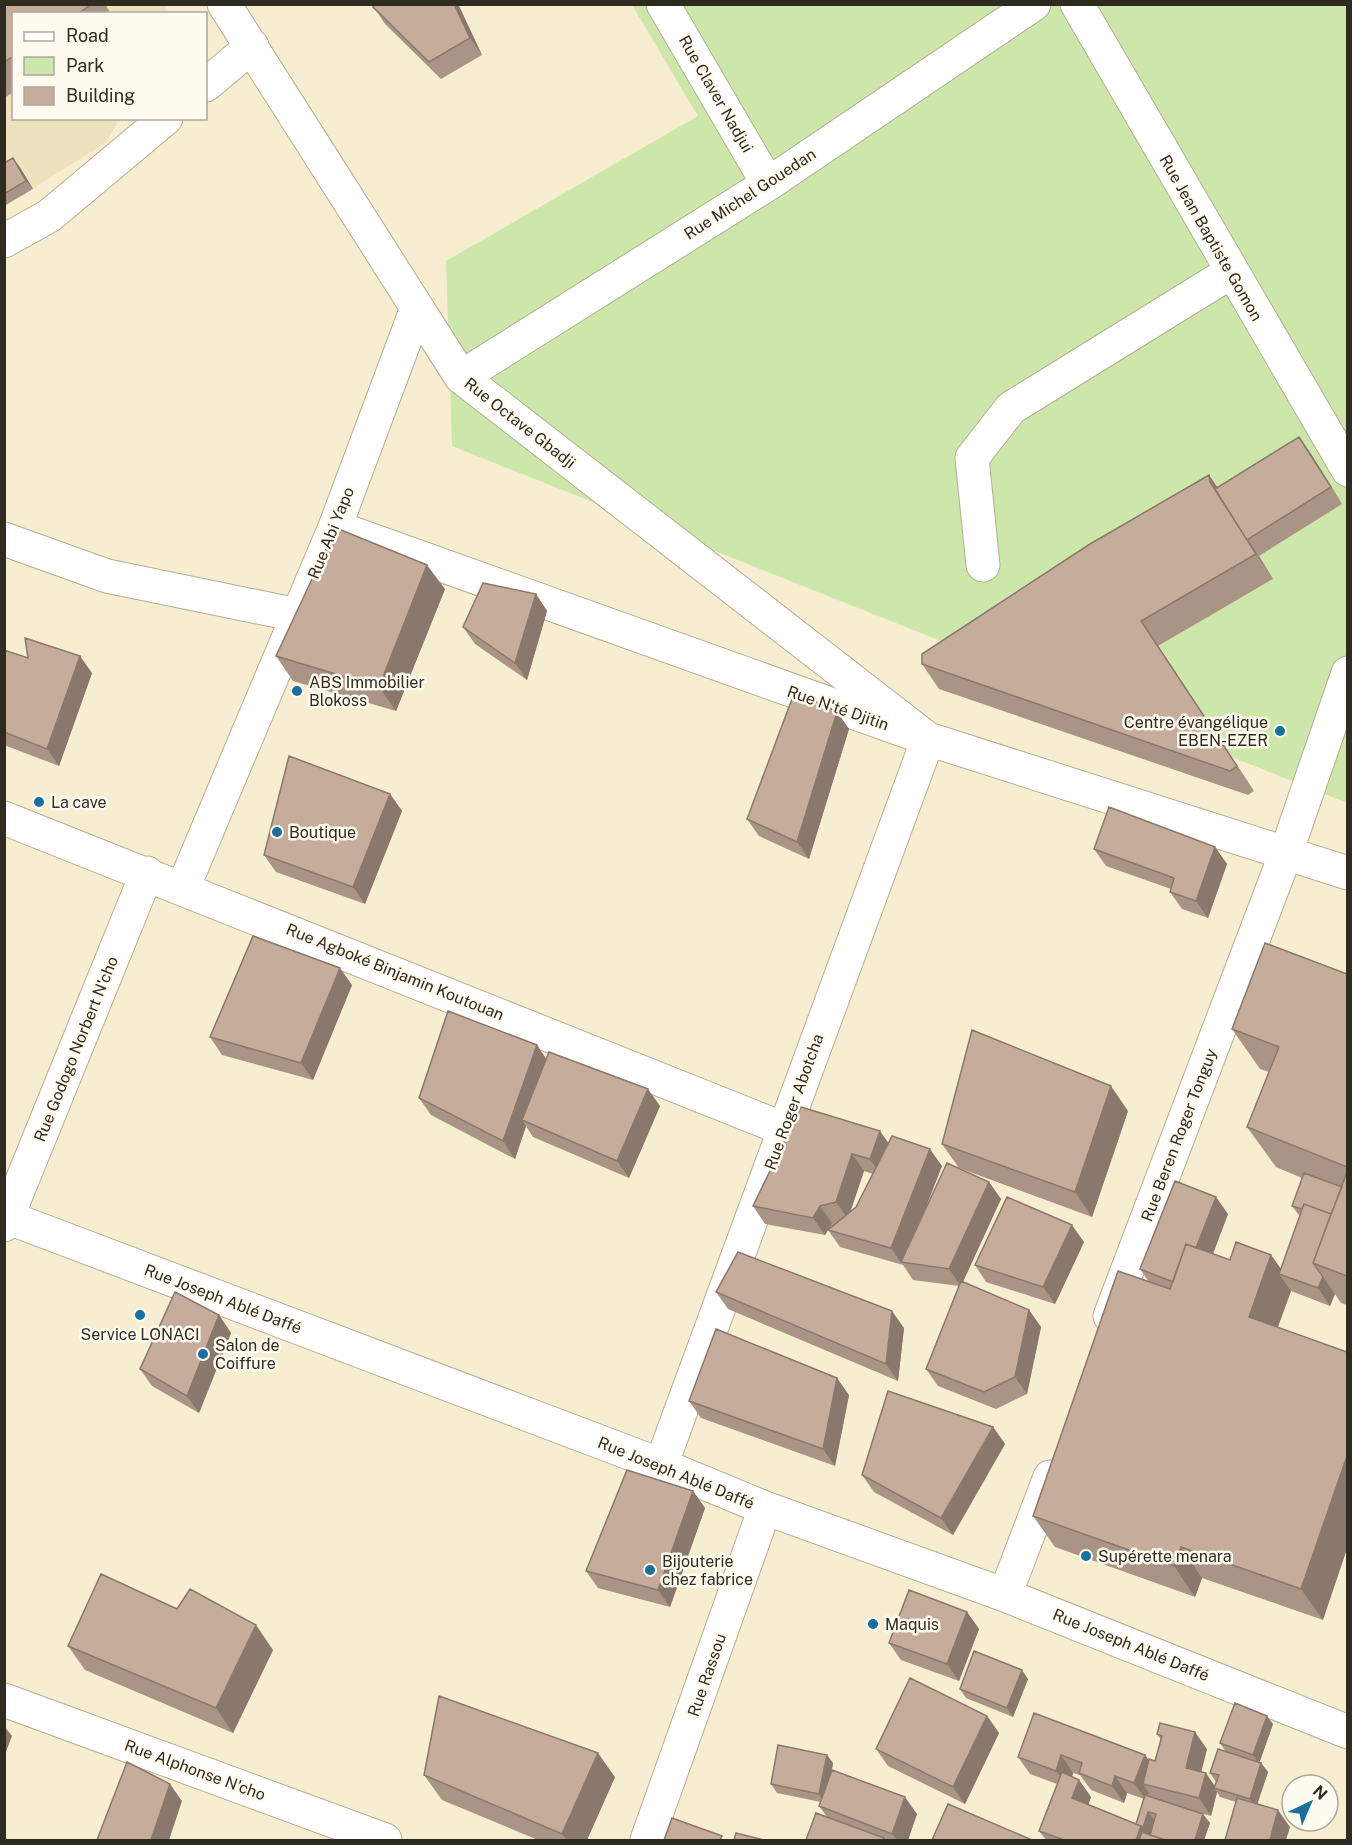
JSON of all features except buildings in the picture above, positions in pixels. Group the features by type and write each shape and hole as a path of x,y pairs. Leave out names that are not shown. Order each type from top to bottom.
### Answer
{"street":[{"name":"Rue Octave Gbadji","path":"224,4 461,377 928,739"},
{"name":"Rue Claver Nadjui","path":"663,4 768,184"},
{"name":"Rue Michel Gouedan","path":"461,377 768,184 1034,4"},
{"name":"Rue Jean Baptiste Gomon","path":"1077,4 1230,272 1347,470"},
{"path":"207,84 252,46"},
{"path":"4,241 49,216 164,120"},
{"path":"983,565 972,458 1011,408 1230,272"},
{"name":"Rue Abi Yapo","path":"183,888 335,526 417,308"},
{"name":"Rue N'té Djitin","path":"335,526 928,739 1347,873"},
{"path":"4,540 107,576 297,615"},
{"name":"Rue Beren Roger Tonguy","path":"1101,1340 1286,853 1347,673"},
{"name":"Rue Roger Abotcha","path":"661,1465 928,739"},
{"name":"Rue Agboké Binjamin Koutouan","path":"4,818 147,873 784,1129"},
{"name":"Rue Godogo Norbert N'cho","path":"6,1219 147,873"},
{"name":"Rue Joseph Ablé Daffé","path":"6,1219 661,1465 765,1508 1005,1595 1347,1732"},
{"path":"1005,1595 1059,1451"},
{"name":"Rue Rassou","path":"647,1840 765,1508"},
{"name":"Rue Alphonse N'cho","path":"4,1700 385,1840"}],"shaded area":[{"path":"5,5 164,5 169,12 12,12 12,120 118,120 107,142 5,206"}],"green space":[{"path":"632,5 1347,5 1347,803 452,446 446,261 698,116"}],"place":[{"name":"ABS Immobilier Blokoss","path":"297,691"},
{"name":"Centre évangélique EBEN-EZER","path":"1280,731"},
{"name":"La cave","path":"39,802"},
{"name":"Boutique","path":"277,832"},
{"name":"Service LONACI","path":"140,1315"},
{"name":"Salon de Coiffure","path":"203,1354"},
{"name":"Supérette menara","path":"1086,1556"},
{"name":"Bijouterie chez fabrice","path":"650,1570"},
{"name":"Maquis","path":"873,1624"}]}
